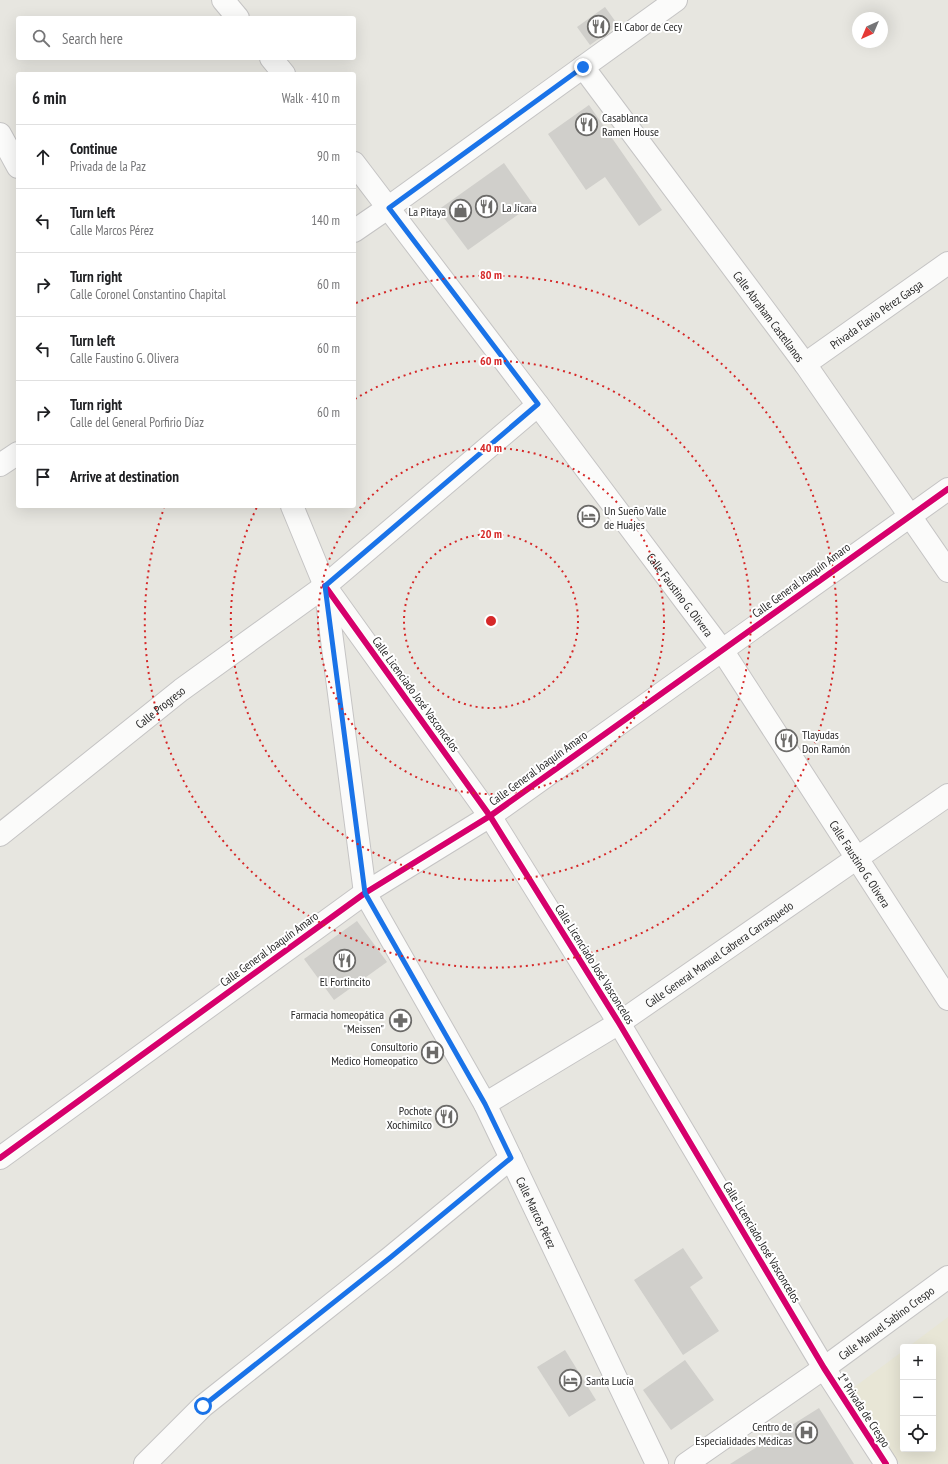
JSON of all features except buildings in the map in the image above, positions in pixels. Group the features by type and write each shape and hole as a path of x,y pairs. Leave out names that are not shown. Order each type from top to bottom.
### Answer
{"street":[{"path":"223,0 236,16"},
{"path":"356,230 389,208 676,0"},
{"path":"273,60 282,72"},
{"name":"Calle Abraham Castellanos","path":"583,67 805,364 948,570"},
{"path":"0,134 16,163"},
{"path":"356,166 389,208"},
{"name":"Calle Faustino G. Olivera","path":"389,208 722,650 948,999"},
{"name":"Privada Flavio Pérez Gasga","path":"805,364 948,263"},
{"name":"Calle Progreso","path":"0,835 181,690 325,586 538,404"},
{"path":"0,465 16,454"},
{"name":"Calle General Joaquín Amaro","path":"0,1158 365,893 490,816 909,515 948,489"},
{"name":"Calle Marcos Pérez","path":"293,508 325,586 365,893 485,1104 657,1464"},
{"name":"Calle Licenciado José Vasconcelos","path":"325,586 490,816 619,1023 824,1368"},
{"name":"Calle General Manuel Cabrera Carrasquedo","path":"485,1104 619,1023 948,795"},
{"path":"145,1464 203,1406 391,1257 511,1158"},
{"name":"Calle Manuel Sabino Crespo","path":"686,1464 824,1368 948,1277"},
{"name":"1ª Privada de Crespo","path":"824,1368 886,1464"}],"shaded area":[{"path":"948,1317 948,1464 900,1464 849,1391 900,1353 900,1452 936,1452 936,1344 912,1344"}],"cycle path":[{"path":"0,1158 365,893 490,816 948,489"},
{"path":"325,586 490,816 619,1023 824,1368 886,1464"}],"place":[{"name":"El Cabor de Cecy","path":"598,26"},
{"name":"Casablanca Ramen House","path":"586,124"},
{"name":"La Jícara","path":"486,207"},
{"name":"La Pitaya","path":"461,211"},
{"name":"Un Sueño Valle de Huajes","path":"589,517"},
{"name":"Tlayudas Don Ramón","path":"786,741"},
{"name":"El Fortincito","path":"345,960"},
{"name":"Farmacia homeopática \"Meissen\"","path":"400,1021"},
{"name":"Consultorio Medico Homeopatico","path":"433,1053"},
{"name":"Pochote Xochimilco","path":"447,1117"},
{"name":"Santa Lucía","path":"571,1380"},
{"name":"Centro de Especialidades Médicas","path":"807,1433"}],"route":[{"path":"203,1406 391,1257 511,1158 485,1104 365,893 325,586 538,404 389,208 583,67"}]}
